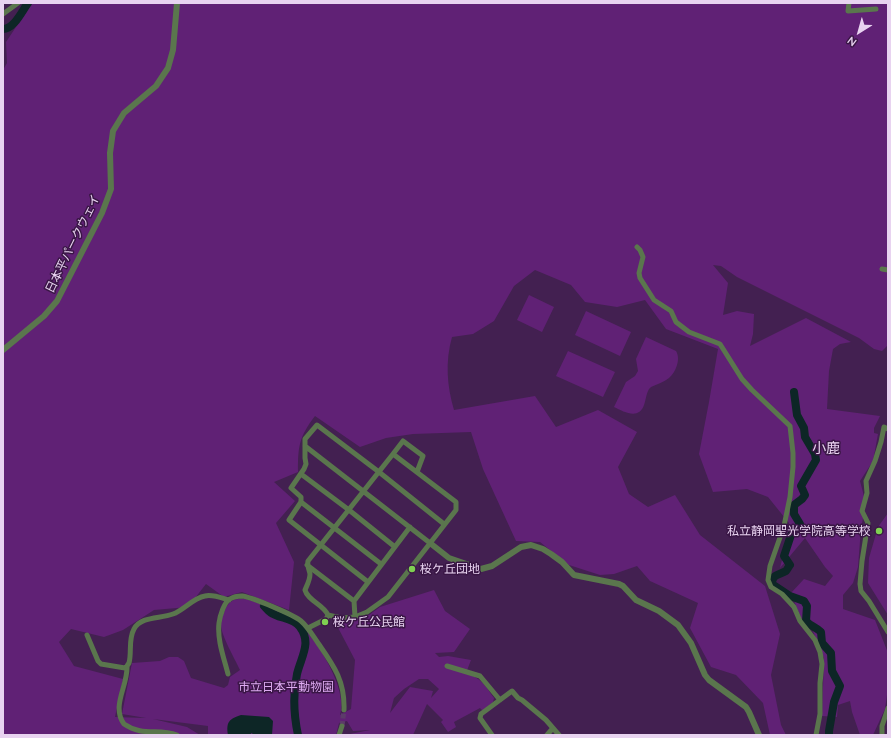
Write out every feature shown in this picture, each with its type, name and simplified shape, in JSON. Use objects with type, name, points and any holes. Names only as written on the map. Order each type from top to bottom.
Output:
[{"type":"street","points":[[3,14],[18,3]]},
{"type":"street","name":"日本平パークウェイ","points":[[3,350],[44,316],[57,301],[102,213],[110,189],[110,143],[113,131],[124,113],[156,86],[168,68],[173,50],[177,3]]},
{"type":"street","points":[[849,3],[848,11],[876,9]]},
{"type":"street","points":[[637,247],[643,257],[639,273],[640,278],[654,300],[671,311],[676,322],[689,332],[720,344],[742,379],[790,426],[794,453],[790,497],[784,526],[770,566],[768,580],[771,587],[782,594],[794,607],[800,621],[815,640],[820,652],[822,664],[820,683],[820,714],[816,735]]},
{"type":"street","points":[[368,582],[289,520],[301,502],[301,496],[291,488],[306,464],[305,439],[316,425],[379,472],[444,524]]},
{"type":"street","points":[[888,429],[884,427],[882,442],[866,481],[866,493],[862,511],[868,523],[868,529],[865,540],[860,584],[861,591],[888,632]]},
{"type":"street","points":[[328,615],[326,610],[306,595],[305,590],[310,575],[307,565],[308,561],[403,441],[423,456],[417,472]]},
{"type":"street","points":[[305,446],[449,558],[481,568],[492,566],[521,547],[531,546],[543,549],[551,554],[562,562],[574,575],[623,586],[636,600],[659,611],[678,625],[691,643],[698,656],[705,675],[709,680],[746,707],[759,735]]},
{"type":"street","points":[[328,615],[341,618],[355,617],[367,612],[388,597],[456,510],[456,502],[393,454]]},
{"type":"street","points":[[301,474],[395,547]]},
{"type":"street","points":[[301,502],[382,564]]},
{"type":"street","points":[[355,617],[353,605],[354,601],[410,527]]},
{"type":"street","points":[[307,565],[354,601]]},
{"type":"street","points":[[177,735],[138,732],[124,724],[121,720],[119,706],[130,657],[129,651],[133,630],[144,620],[180,611],[200,597],[207,595],[229,600]]},
{"type":"street","points":[[228,674],[219,637],[220,618],[229,600],[235,597],[243,596],[288,613],[308,628],[331,660],[336,671],[344,694],[344,710]]},
{"type":"street","points":[[308,628],[326,619],[328,615]]},
{"type":"street","points":[[87,635],[98,661],[101,664],[125,668],[127,666]]},
{"type":"street","points":[[447,666],[480,676],[500,700]]},
{"type":"street","points":[[492,735],[480,718],[481,714],[512,691],[518,698],[546,720],[559,735]]},
{"type":"street","points":[[882,735],[882,726],[888,708]]},
{"type":"street","points":[[339,735],[342,726]]},
{"type":"street","points":[[547,735],[553,728]]},
{"type":"green space","name":"市立日本平動物園","points":[[32,3],[888,3],[888,345],[882,351],[874,349],[859,338],[737,277],[721,266],[713,265],[728,283],[723,315],[737,311],[754,314],[753,334],[750,346],[806,318],[851,342],[840,344],[833,349],[829,371],[827,409],[880,416],[874,428],[874,433],[878,434],[873,461],[860,481],[866,504],[861,528],[858,567],[853,583],[843,595],[843,609],[875,620],[888,653],[888,688],[885,709],[873,735],[860,735],[850,701],[838,705],[837,717],[822,716],[824,658],[812,629],[801,618],[791,593],[804,579],[825,586],[833,576],[805,538],[780,568],[789,523],[768,497],[747,489],[713,492],[699,454],[718,349],[666,329],[645,300],[617,307],[585,302],[571,285],[535,270],[514,286],[494,321],[473,334],[452,337],[448,356],[448,383],[454,410],[535,396],[556,427],[598,410],[637,432],[618,467],[629,494],[648,507],[675,495],[700,535],[765,586],[780,634],[771,675],[781,725],[786,735],[770,735],[763,703],[736,675],[711,667],[690,628],[698,603],[650,581],[637,566],[614,574],[600,575],[569,565],[540,542],[516,541],[483,469],[471,432],[413,434],[386,438],[360,447],[315,416],[300,442],[298,472],[274,482],[295,501],[276,523],[294,562],[289,610],[242,592],[224,597],[206,584],[188,607],[154,610],[123,630],[104,637],[71,629],[59,642],[74,666],[123,679],[115,717],[146,718],[122,714],[132,663],[160,661],[169,657],[178,657],[184,661],[191,678],[224,688],[228,685],[230,677],[240,670],[223,635],[221,619],[229,604],[234,600],[246,599],[290,617],[306,630],[326,659],[336,681],[341,702],[340,715],[351,709],[355,660],[334,620],[357,619],[369,615],[380,607],[434,590],[445,611],[470,629],[454,652],[435,653],[439,657],[448,656],[471,660],[466,673],[476,677],[482,682],[494,698],[493,702],[483,711],[480,708],[454,722],[456,727],[448,732],[441,722],[443,720],[427,704],[413,735],[345,735],[370,730],[353,731],[347,721],[339,723],[336,735],[208,735],[208,726],[153,719],[187,727],[200,735],[3,735],[3,70],[7,63],[6,42]],"holes":[[[419,679],[428,679],[439,689],[431,698],[433,691],[410,687],[390,713],[394,698],[404,689]]]},
{"type":"green space","points":[[529,295],[554,307],[542,332],[517,320]]},
{"type":"green space","points":[[586,311],[631,332],[620,356],[575,335]]},
{"type":"green space","points":[[646,337],[676,351],[678,361],[676,369],[669,378],[649,389],[642,410],[635,414],[631,414],[614,407],[626,382],[635,376],[638,371],[636,359]]},
{"type":"green space","points":[[568,351],[615,372],[603,397],[556,376]]},
{"type":"green space","points":[[888,513],[888,615],[868,583],[869,558],[878,527]]},
{"type":"shaded area","points":[[241,715],[269,717],[273,721],[272,735],[253,735],[252,733],[249,735],[228,735],[229,722]]},
{"type":"waterway","points":[[3,29],[14,23],[28,3]]},
{"type":"waterway","points":[[794,392],[797,415],[804,428],[805,437],[815,454],[816,460],[801,486],[805,495],[794,505],[794,514],[800,524],[791,535],[784,556],[790,565],[786,571],[776,575],[773,578],[772,584],[790,596],[804,601],[807,606],[806,621],[821,632],[822,643],[831,653],[832,671],[840,686],[834,702],[829,735]]},
{"type":"waterway","points":[[264,606],[268,611],[294,621],[300,627],[305,639],[295,689],[295,712],[298,735]]},
{"type":"tunnel","points":[[342,726],[344,710]]},
{"type":"place","name":"私立静岡聖光学院高等学校","points":[[879,531]]},
{"type":"place","name":"桜ケ丘団地","points":[[412,569]]},
{"type":"place","name":"桜ケ丘公民館","points":[[325,622]]},
{"type":"district","name":"小鹿","points":[[826,449]]}]
